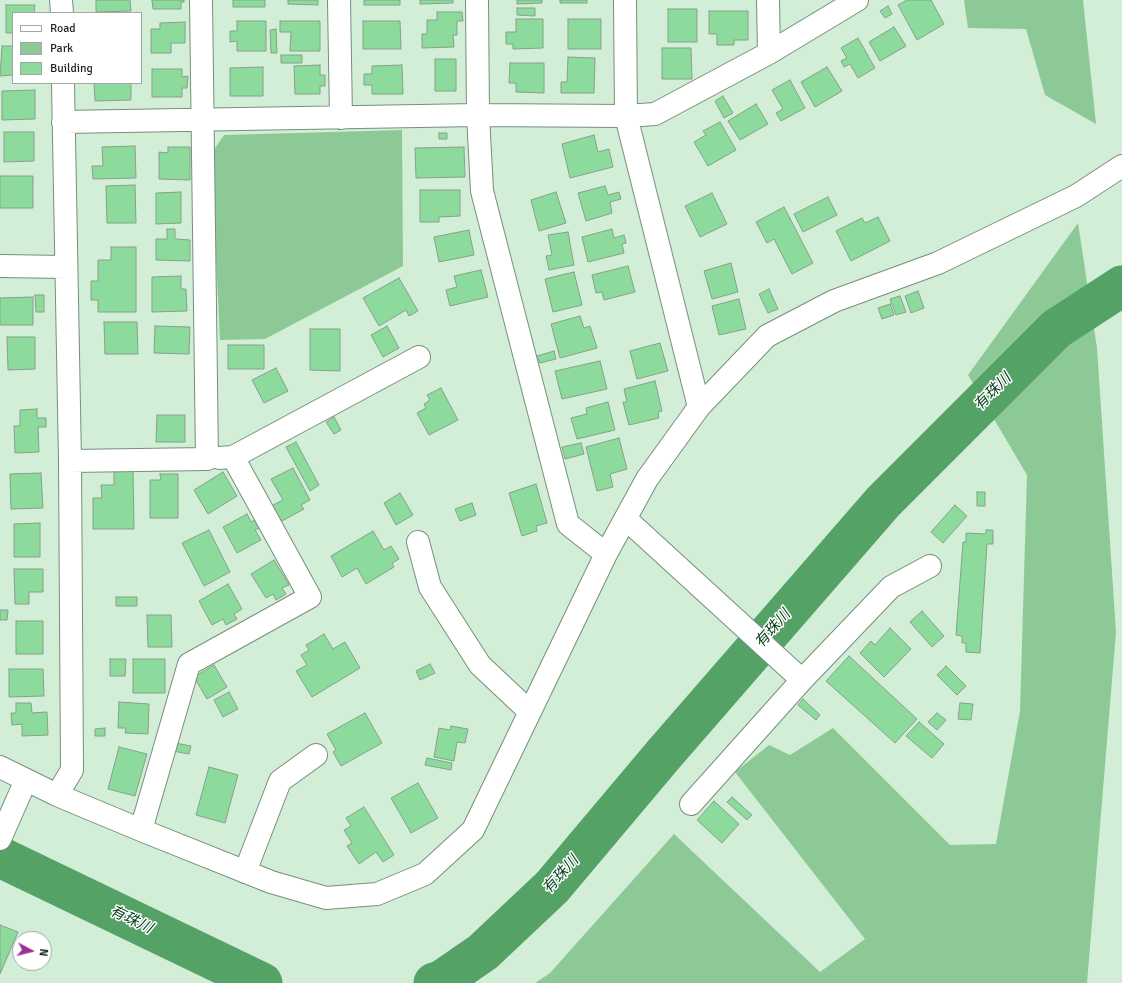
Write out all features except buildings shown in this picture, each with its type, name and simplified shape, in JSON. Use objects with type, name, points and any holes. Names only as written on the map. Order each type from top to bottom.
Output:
[{"type":"street","points":[[62,0],[62,12]]},
{"type":"street","points":[[201,0],[207,458]]},
{"type":"street","points":[[339,0],[340,118]]},
{"type":"street","points":[[478,0],[478,115],[482,191],[568,524],[606,554]]},
{"type":"street","points":[[625,0],[626,116],[700,407]]},
{"type":"street","points":[[768,0],[769,53]]},
{"type":"street","points":[[63,122],[478,115],[626,116],[655,114],[769,53],[857,0]]},
{"type":"street","points":[[57,795],[72,770],[70,461],[63,84]]},
{"type":"street","points":[[0,767],[57,795],[245,872],[271,882],[326,898],[377,894],[426,874],[474,830],[606,554],[647,479],[700,407],[767,336],[834,301],[938,263],[1076,196],[1122,166]]},
{"type":"street","points":[[0,266],[66,267]]},
{"type":"street","points":[[70,461],[233,457],[419,357]]},
{"type":"street","points":[[141,830],[189,664],[310,597],[233,457]]},
{"type":"street","points":[[626,519],[794,673]]},
{"type":"street","points":[[418,542],[430,587],[480,665],[530,712]]},
{"type":"street","points":[[691,804],[794,673],[891,587],[930,566]]},
{"type":"street","points":[[245,872],[280,781],[316,755]]},
{"type":"street","points":[[0,839],[26,780]]},
{"type":"green space","points":[[964,0],[1083,0],[1096,124],[1045,95],[1026,29],[968,28]]},
{"type":"green space","points":[[402,130],[403,266],[265,339],[220,340],[211,154],[224,135]]},
{"type":"green space","points":[[1078,223],[1097,348],[1116,632],[1087,983],[535,983],[550,973],[674,834],[820,972],[865,939],[735,772],[769,745],[790,755],[833,728],[950,845],[996,844],[1020,711],[1027,475],[968,375]]},
{"type":"waterway","name":"有珠川","points":[[434,983],[441,981],[483,952],[552,887],[664,754],[883,502],[1056,329],[1122,286]]},
{"type":"waterway","name":"有珠川","points":[[0,857],[262,983]]}]
